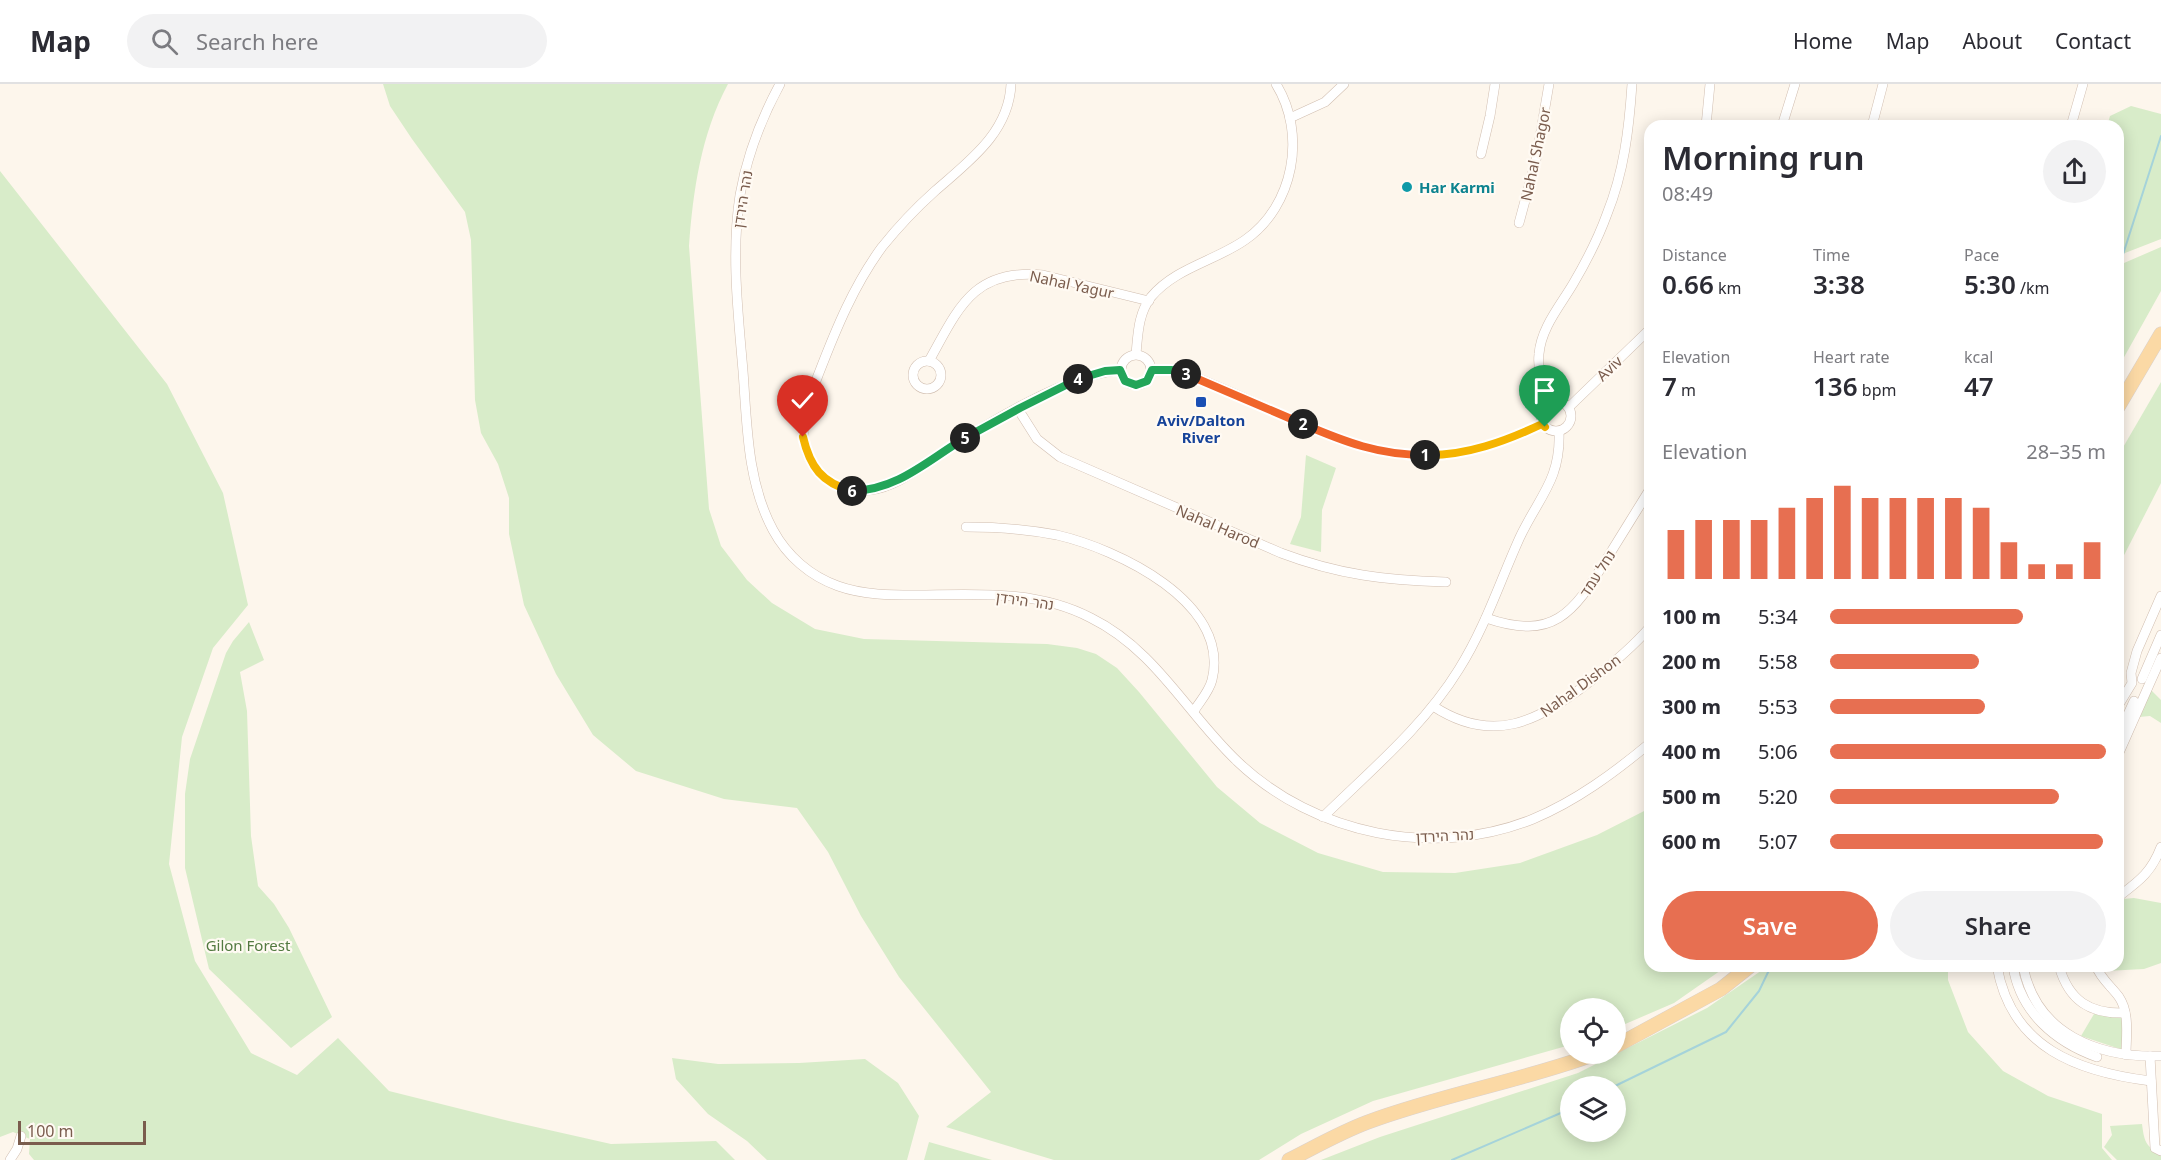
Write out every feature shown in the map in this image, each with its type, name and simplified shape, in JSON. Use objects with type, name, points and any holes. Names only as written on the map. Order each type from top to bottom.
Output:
[{"type":"main road","points":[[2124,397],[2161,334]]},
{"type":"main road","points":[[1626,1041],[1721,989],[1742,972]]},
{"type":"main road","points":[[1289,1160],[1366,1123],[1564,1064]]},
{"type":"street","name":"נהר הירדן","points":[[780,84],[763,117],[741,191],[735,248],[736,280],[749,448],[755,479],[773,530],[785,549],[800,565],[836,586],[857,591],[888,595],[1016,596],[1045,600],[1071,608],[1095,620],[1137,650],[1157,668],[1210,733],[1246,769],[1270,788],[1307,810],[1347,826],[1390,836],[1436,839],[1483,834],[1532,820],[1580,796],[1644,748]]},
{"type":"street","points":[[1011,84],[1007,107],[993,134],[973,158],[906,220],[881,248],[860,281],[840,320],[807,404],[803,420],[806,452],[813,466],[823,478],[837,486],[852,491],[891,485],[959,442],[1018,409],[1078,379],[1105,371],[1120,370]]},
{"type":"street","points":[[1136,354],[1139,326],[1149,301],[1161,288],[1172,279],[1246,239],[1267,219],[1282,196],[1290,171],[1293,145],[1290,118],[1276,84]]},
{"type":"street","points":[[1290,118],[1325,102],[1344,84]]},
{"type":"street","points":[[1481,154],[1495,84]]},
{"type":"street","name":"Nahal Shagor","points":[[1519,223],[1536,160],[1549,84]]},
{"type":"street","points":[[1549,403],[1538,362],[1540,343],[1548,324],[1587,259],[1609,211],[1626,150],[1632,84]]},
{"type":"street","points":[[1707,120],[1710,84]]},
{"type":"street","points":[[1784,120],[1795,84]]},
{"type":"street","points":[[1874,120],[1883,84]]},
{"type":"street","points":[[2073,120],[2083,84]]},
{"type":"street","name":"Nahal Yagur","points":[[929,362],[964,303],[981,287],[1002,276],[1028,273],[1043,275],[1149,301]]},
{"type":"street","name":"Aviv","points":[[1569,407],[1644,335]]},
{"type":"street","points":[[1136,354],[1147,359],[1152,370],[1147,381],[1136,385],[1125,381],[1120,370],[1124,360],[1136,354]]},
{"type":"street","points":[[1152,370],[1172,370],[1185,373],[1344,441],[1374,450],[1404,455],[1461,452],[1488,446],[1542,424]]},
{"type":"street","points":[[1559,401],[1569,407],[1572,417],[1565,429],[1559,432],[1551,431],[1542,424],[1541,412],[1549,403],[1559,401]]},
{"type":"street","name":"Nahal Harod","points":[[1018,409],[1037,439],[1060,458],[1281,553],[1353,575],[1393,580],[1446,582]]},
{"type":"street","points":[[1323,816],[1406,736],[1433,706],[1460,669],[1486,618],[1521,535],[1554,474],[1560,450],[1559,432]]},
{"type":"street","name":"נחל עמד","points":[[1486,618],[1510,626],[1530,627],[1549,622],[1568,611],[1586,592],[1644,499]]},
{"type":"street","points":[[966,527],[1025,530],[1081,542],[1145,572],[1187,602],[1206,627],[1214,654],[1211,683],[1194,711]]},
{"type":"street","points":[[2124,726],[2136,705],[2130,688],[2131,673],[2137,651],[2161,596]]},
{"type":"street","name":"Nahal Dishon","points":[[1433,706],[1450,718],[1475,725],[1511,725],[1533,719],[1553,708],[1605,670],[1644,633]]},
{"type":"street","points":[[2124,738],[2161,635]]},
{"type":"street","points":[[2124,697],[2130,688],[2146,679],[2161,658]]},
{"type":"street","points":[[2124,893],[2150,871],[2161,847]]},
{"type":"street","points":[[1998,972],[2003,991],[2019,1019],[2050,1050],[2070,1062],[2093,1071],[2121,1078],[2151,1081]]},
{"type":"street","points":[[2014,972],[2022,996],[2032,1014],[2050,1032],[2067,1043],[2099,1054],[2161,1056]]},
{"type":"street","points":[[2025,972],[2030,992],[2039,1009],[2055,1024],[2099,1054]]},
{"type":"street","points":[[2062,972],[2067,984],[2084,1004],[2093,1010],[2125,1013]]},
{"type":"street","points":[[2098,972],[2121,1000],[2127,1029],[2126,1055]]},
{"type":"street","points":[[2093,1071],[2099,1054]]},
{"type":"street","points":[[2150,1056],[2155,1148],[2161,1151]]},
{"type":"street","points":[[10,1160],[21,1136]]},
{"type":"green space","points":[[383,84],[728,84],[711,123],[700,163],[689,246],[709,509],[721,546],[747,580],[772,603],[815,629],[864,639],[1047,644],[1077,648],[1096,654],[1117,668],[1139,692],[1217,787],[1260,823],[1318,853],[1383,872],[1455,873],[1520,863],[1597,835],[1644,811],[1644,972],[1718,972],[1674,1003],[1626,1024],[1626,998],[1560,998],[1560,1048],[1373,1101],[1301,1134],[1259,1160],[1054,1160],[946,1127],[991,1092],[899,977],[861,916],[828,852],[797,808],[724,799],[636,771],[593,735],[556,674],[524,605],[509,534],[509,498],[498,464],[481,433],[475,400],[471,240],[465,212],[390,106]]},
{"type":"green space","points":[[2131,106],[2161,114],[2161,239],[2125,253],[2124,120],[2109,120],[2110,116]]},
{"type":"green space","points":[[0,171],[167,384],[223,493],[248,605],[213,648],[182,737],[169,864],[195,961],[251,1053],[297,1075],[338,1038],[389,1091],[611,1144],[716,1141],[735,1160],[34,1160],[29,1154],[30,1139],[13,1132],[0,1137]]},
{"type":"green space","points":[[2161,247],[2161,291],[2124,357],[2124,263]]},
{"type":"green space","points":[[2161,382],[2161,483],[2124,555],[2124,446]]},
{"type":"green space","points":[[1306,455],[1336,468],[1322,510],[1321,552],[1290,544],[1301,517]]},
{"type":"green space","name":"Gilon Forest","points":[[249,622],[264,660],[240,672],[247,711],[251,836],[258,886],[274,904],[289,928],[332,1017],[291,1048],[209,969],[185,868],[185,794],[190,759],[226,653]]},
{"type":"green space","points":[[2150,689],[2161,700],[2161,723],[2150,716],[2139,717]]},
{"type":"green space","points":[[2134,898],[2161,903],[2161,963],[2144,969],[2124,970],[2124,899]]},
{"type":"green space","points":[[1759,972],[1948,972],[1948,980],[1968,1032],[2003,1071],[2048,1096],[2102,1114],[2102,1148],[2112,1160],[1321,1160],[1380,1137],[1560,1079],[1560,1142],[1626,1142],[1626,1076],[1569,1076],[1596,1064],[1626,1064],[1626,1049],[1707,1008]]},
{"type":"green space","points":[[2094,1014],[2122,1016],[2123,1050],[2081,1036]]},
{"type":"green space","points":[[672,1058],[718,1064],[865,1059],[898,1083],[919,1116],[907,1160],[767,1160],[747,1141],[708,1114],[676,1079]]},
{"type":"green space","points":[[2142,1124],[2148,1146],[2161,1153],[2161,1160],[2117,1160],[2104,1147],[2112,1135],[2110,1126]]},
{"type":"green space","points":[[929,1142],[992,1160],[924,1160]]},
{"type":"waterway","points":[[2124,251],[2161,136]]},
{"type":"waterway","points":[[1626,1081],[1726,1032],[1759,991],[1768,972]]},
{"type":"waterway","points":[[1452,1160],[1560,1113]]},
{"type":"place","name":"Har Karmi","points":[[1407,187]]},
{"type":"place","name":"Aviv/Dalton River","points":[[1201,402]]},
{"type":"route","points":[[803,437],[806,452],[813,466],[823,478],[852,491],[870,490],[891,485],[989,424],[1078,379],[1105,371],[1120,370],[1125,381],[1136,385],[1147,381],[1152,370],[1172,370],[1185,373],[1344,441],[1374,450],[1404,455],[1461,452],[1488,446],[1542,424],[1545,427]]}]
